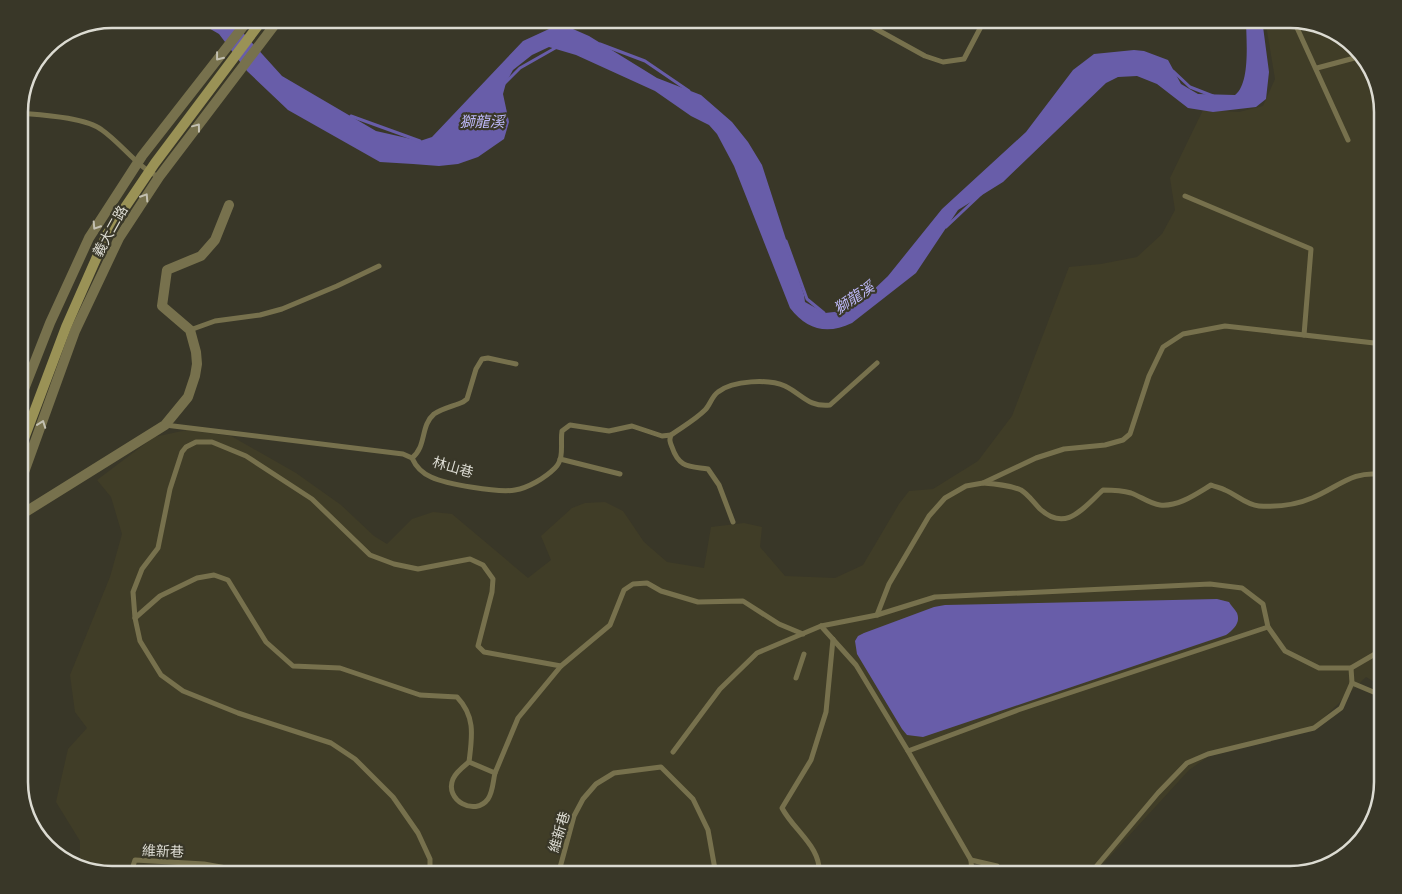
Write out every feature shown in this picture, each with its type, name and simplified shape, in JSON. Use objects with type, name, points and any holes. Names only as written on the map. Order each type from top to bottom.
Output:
[{"type":"street","name":"義大二路","points":[[28,379],[50,323],[89,238],[140,159],[242,28]]},
{"type":"street","name":"義大二路","points":[[28,428],[66,327],[107,234],[155,163],[256,28]]},
{"type":"street","name":"義大二路","points":[[28,461],[76,330],[119,238],[167,166],[272,28]]},
{"type":"street","points":[[28,510],[165,425],[188,397],[196,376],[196,352],[190,330],[162,306],[167,270],[201,256],[215,240],[229,205]]},
{"type":"lane","points":[[874,28],[925,56],[943,62],[964,59],[980,28]]},
{"type":"lane","points":[[1297,28],[1348,140]]},
{"type":"lane","points":[[1316,68],[1355,58]]},
{"type":"lane","points":[[28,114],[62,117],[100,128],[140,159],[149,172],[159,177]]},
{"type":"lane","points":[[1185,196],[1311,249],[1304,335]]},
{"type":"lane","points":[[190,330],[215,320],[260,315],[282,309],[379,266]]},
{"type":"lane","points":[[983,483],[1036,458],[1064,449],[1105,445],[1123,440],[1130,434],[1148,376],[1163,348],[1183,334],[1225,326],[1374,343]]},
{"type":"lane","points":[[165,425],[403,454],[412,458],[420,452],[426,427],[433,415],[467,399],[476,369],[482,359],[488,358],[516,364]]},
{"type":"lane","points":[[620,474],[560,459],[562,431],[570,425],[609,431],[632,426],[662,436],[671,435],[706,409],[717,392],[725,387],[757,382],[783,385],[815,405],[830,405],[877,363]]},
{"type":"lane","points":[[671,435],[669,440],[675,458],[680,463],[708,469],[719,485],[733,522]]},
{"type":"lane","points":[[430,866],[430,859],[418,833],[393,797],[355,759],[331,743],[238,713],[183,691],[161,675],[140,641],[135,618],[133,592],[142,569],[158,548],[170,489],[182,452],[186,447],[196,442],[212,442],[246,456],[312,499],[370,556],[418,569],[470,559],[483,565],[492,579],[492,592],[478,646],[484,652],[561,666]]},
{"type":"lane","name":"林山巷","points":[[412,458],[421,472],[431,477],[482,488],[514,491],[532,484],[556,467],[560,459]]},
{"type":"lane","points":[[877,615],[889,584],[929,516],[945,498],[966,486],[983,483],[1006,485],[1022,491],[1050,516],[1061,520],[1074,516],[1103,490],[1119,490],[1131,493],[1159,505],[1174,504],[1194,496],[1211,485],[1227,490],[1243,501],[1257,506],[1284,506],[1312,498],[1354,477],[1374,473]]},
{"type":"lane","points":[[135,618],[160,596],[197,578],[214,575],[228,580],[266,642],[293,666],[340,668],[420,695],[457,697],[464,705],[472,727],[469,762],[458,772],[452,782],[452,793],[464,806],[475,807],[485,803],[488,799],[495,772],[518,718],[561,666],[610,626],[624,590],[633,584],[647,583],[661,591],[698,602],[743,601],[779,624],[803,634]]},
{"type":"lane","points":[[674,752],[720,690],[757,653],[821,626],[877,615],[935,597],[1210,584],[1242,588],[1263,604],[1268,627],[1286,651],[1319,668],[1351,668],[1374,655]]},
{"type":"lane","points":[[821,626],[856,665],[971,860],[971,866]]},
{"type":"lane","points":[[908,751],[1018,710],[1268,627]]},
{"type":"lane","points":[[820,866],[814,851],[786,816],[782,808],[812,760],[826,712],[833,639]]},
{"type":"lane","points":[[796,678],[804,654]]},
{"type":"lane","points":[[1097,866],[1158,793],[1187,763],[1208,754],[1314,728],[1341,708],[1352,683],[1351,668]]},
{"type":"lane","points":[[1352,683],[1374,692]]},
{"type":"lane","points":[[469,762],[495,772]]},
{"type":"lane","name":"維新巷","points":[[560,866],[574,816],[583,799],[596,784],[614,773],[661,767],[693,799],[708,830],[714,866]]},
{"type":"lane","name":"維新巷","points":[[133,866],[135,860],[215,866]]},
{"type":"lane","points":[[971,860],[997,866]]},
{"type":"shaded area","points":[[1266,28],[1302,28],[1312,30],[1328,36],[1350,52],[1368,79],[1374,100],[1374,682],[1366,677],[1310,731],[1209,756],[1189,770],[1101,866],[100,866],[80,860],[80,841],[56,802],[68,749],[87,728],[75,712],[70,675],[110,577],[122,534],[111,497],[97,480],[154,437],[187,430],[231,436],[296,473],[341,505],[374,536],[387,544],[412,519],[433,512],[452,514],[528,578],[551,560],[541,536],[572,508],[585,503],[605,502],[623,511],[644,542],[667,562],[704,568],[711,527],[744,523],[762,527],[760,547],[785,576],[835,578],[863,565],[899,504],[909,491],[933,489],[978,461],[1012,416],[1069,267],[1101,264],[1137,257],[1162,234],[1175,210],[1170,178],[1203,110],[1239,112],[1263,106],[1275,79]]},
{"type":"water","name":"獅龍溪","points":[[209,28],[239,28],[282,76],[376,131],[420,141],[432,137],[523,41],[549,29],[562,28],[573,29],[589,36],[657,78],[701,95],[732,122],[748,142],[762,165],[805,302],[825,313],[843,311],[867,296],[888,276],[942,209],[1026,132],[1073,70],[1094,54],[1134,50],[1144,51],[1168,60],[1181,84],[1198,94],[1235,95],[1240,89],[1246,70],[1246,28],[1263,28],[1269,72],[1266,99],[1256,107],[1213,112],[1188,108],[1157,84],[1137,76],[1118,77],[1106,83],[1003,182],[958,210],[916,273],[852,323],[843,327],[826,329],[810,326],[790,308],[734,166],[717,134],[709,125],[691,116],[655,91],[576,55],[549,47],[532,55],[513,70],[503,94],[509,122],[504,139],[478,157],[458,164],[439,166],[380,162],[288,110],[247,71],[219,34]]},
{"type":"water","points":[[1217,599],[1229,602],[1238,617],[1236,626],[1226,635],[923,737],[907,735],[902,729],[857,654],[855,641],[858,636],[864,633],[934,607],[945,605]]},
{"type":"waterway","name":"獅龍溪","points":[[600,44],[645,61],[689,91]]},
{"type":"waterway","name":"獅龍溪","points":[[505,83],[520,68],[557,47]]},
{"type":"waterway","name":"獅龍溪","points":[[1173,71],[1190,87],[1213,96]]},
{"type":"waterway","name":"獅龍溪","points":[[351,116],[420,141]]},
{"type":"waterway","name":"獅龍溪","points":[[946,227],[981,194]]},
{"type":"waterway","name":"獅龍溪","points":[[786,241],[807,299],[824,313]]}]
